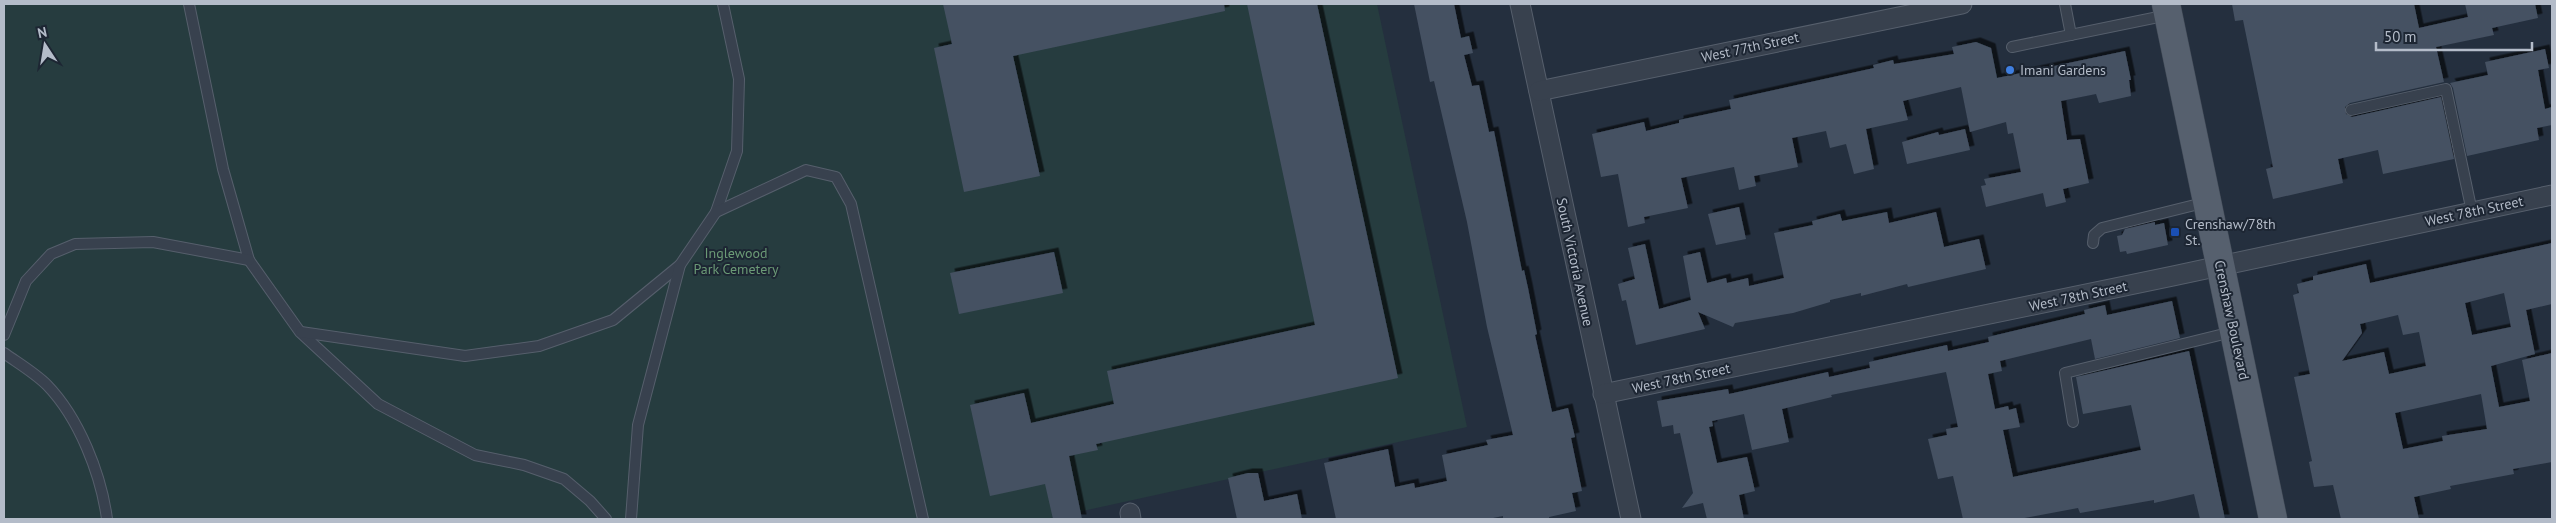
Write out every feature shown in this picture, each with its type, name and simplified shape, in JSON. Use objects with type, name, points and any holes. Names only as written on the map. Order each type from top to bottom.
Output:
[{"type":"main road","name":"Crenshaw Boulevard","points":[[2167,9],[2273,519]]},
{"type":"street","name":"South Victoria Avenue","points":[[1520,4],[1631,519]]},
{"type":"street","name":"West 77th Street","points":[[1539,91],[1962,4]]},
{"type":"street","name":"West 78th Street","points":[[1603,394],[2552,195]]},
{"type":"lane","points":[[189,4],[223,169],[249,260],[300,332],[378,404],[475,455],[524,465],[564,480],[590,501],[606,519]]},
{"type":"lane","points":[[300,332],[465,356],[539,346],[613,320],[680,265],[716,212],[737,151],[739,79],[722,4]]},
{"type":"lane","points":[[2065,4],[2071,35]]},
{"type":"lane","points":[[2012,47],[2071,35],[2167,9]]},
{"type":"lane","points":[[2351,110],[2446,89],[2472,212]]},
{"type":"lane","points":[[716,212],[806,170],[836,177],[851,204],[923,519]]},
{"type":"lane","points":[[2092,243],[2094,235],[2102,228],[2207,202]]},
{"type":"lane","points":[[4,335],[26,280],[51,254],[75,244],[153,242],[249,260]]},
{"type":"lane","points":[[631,519],[638,425],[680,265]]},
{"type":"lane","points":[[2073,422],[2065,373],[2234,331]]},
{"type":"lane","points":[[4,353],[47,384],[76,423],[104,497],[107,519]]},
{"type":"green space","name":"Inglewood Park Cemetery","points":[[4,4],[1377,4],[1467,427],[1046,519],[4,519]]},
{"type":"building","points":[[943,4],[1224,4],[1225,11],[1013,56],[1040,176],[964,192],[934,48],[952,44]]},
{"type":"building","points":[[1247,4],[1317,4],[1398,378],[1096,444],[1098,450],[1069,456],[1082,519],[1053,519],[1045,484],[990,496],[970,405],[1024,393],[1031,423],[1114,404],[1107,371],[1315,325]]},
{"type":"building","points":[[1414,4],[1454,4],[1461,38],[1469,36],[1473,53],[1464,55],[1472,86],[1479,85],[1489,132],[1494,131],[1522,271],[1524,270],[1528,288],[1537,334],[1535,335],[1552,412],[1568,408],[1575,437],[1571,438],[1582,491],[1572,493],[1576,511],[1549,517],[1549,519],[1503,519],[1503,516],[1488,519],[1336,519],[1324,463],[1388,449],[1395,487],[1414,483],[1415,488],[1447,481],[1442,455],[1488,445],[1486,440],[1513,435],[1487,327],[1467,222],[1434,81],[1430,82]]},
{"type":"building","points":[[2232,4],[2414,4],[2419,28],[2468,17],[2465,4],[2535,4],[2538,18],[2492,28],[2494,35],[2436,47],[2444,82],[2350,103],[2345,107],[2346,114],[2352,117],[2441,97],[2454,159],[2383,174],[2378,150],[2338,159],[2343,183],[2273,199],[2266,169],[2273,167],[2243,20],[2235,21]]},
{"type":"building","points":[[1976,42],[1991,48],[1997,78],[2125,51],[2131,80],[2129,80],[2131,96],[2099,103],[2096,94],[2061,101],[2067,140],[2080,139],[2089,183],[2063,189],[2066,202],[2046,207],[2043,193],[1986,207],[1981,186],[1986,185],[1984,179],[2021,172],[2013,133],[2008,134],[2006,122],[1970,132],[1961,87],[1903,101],[1908,120],[1866,129],[1874,169],[1854,174],[1846,144],[1830,148],[1826,131],[1792,138],[1798,167],[1754,176],[1756,186],[1739,190],[1734,167],[1681,178],[1688,208],[1644,217],[1645,223],[1628,227],[1618,174],[1601,177],[1592,134],[1644,122],[1646,131],[1679,123],[1679,120],[1731,109],[1729,100],[1874,68],[1873,65],[1893,60],[1894,64],[1954,54],[1952,47]]},
{"type":"building","points":[[2545,49],[2549,68],[2538,70],[2545,109],[2552,107],[2552,125],[2537,128],[2539,140],[2467,156],[2453,88],[2450,83],[2488,75],[2485,62]]},
{"type":"building","points":[[1965,129],[1970,150],[1907,164],[1902,142],[1938,132],[1939,135]]},
{"type":"building","points":[[1739,207],[1746,239],[1716,245],[1708,214]]},
{"type":"building","points":[[1887,212],[1889,223],[1936,212],[1944,247],[1979,239],[1986,269],[1908,287],[1907,284],[1861,296],[1861,293],[1830,300],[1830,302],[1793,313],[1735,323],[1733,327],[1698,312],[1705,329],[1636,345],[1626,300],[1622,301],[1618,284],[1635,279],[1628,248],[1645,244],[1659,309],[1691,300],[1683,256],[1700,252],[1707,283],[1726,278],[1727,283],[1748,278],[1749,286],[1784,278],[1774,233],[1813,225],[1812,221],[1840,214],[1842,221]]},
{"type":"building","points":[[2155,222],[2155,225],[2164,223],[2168,245],[2127,254],[2126,251],[2120,252],[2117,236],[2122,235],[2125,229]]},
{"type":"building","points":[[2552,243],[2552,304],[2526,310],[2535,354],[2491,366],[2499,407],[2530,401],[2522,360],[2552,353],[2552,462],[2513,469],[2514,474],[2450,486],[2451,489],[2414,497],[2419,519],[2341,519],[2333,485],[2314,487],[2309,462],[2312,461],[2294,377],[2310,374],[2293,295],[2299,293],[2297,284],[2313,280],[2313,276],[2366,264],[2370,283]],"holes":[[[2504,293],[2511,327],[2472,335],[2465,303]],[[2398,315],[2403,335],[2419,332],[2426,366],[2389,374],[2384,352],[2342,361],[2362,333],[2360,324]],[[2481,394],[2487,429],[2442,436],[2443,441],[2403,449],[2395,413]]]},
{"type":"building","points":[[1054,252],[1063,293],[959,314],[950,273]]},
{"type":"building","points":[[2172,301],[2180,338],[2095,359],[2091,339],[2000,361],[2002,371],[1988,374],[1995,409],[2008,406],[2009,410],[2016,408],[2020,427],[2003,430],[2013,477],[2141,450],[2131,405],[2083,414],[2076,377],[2189,351],[2225,519],[2200,519],[2194,494],[2154,503],[2154,500],[2080,513],[2078,508],[2019,519],[1963,519],[1953,476],[1938,479],[1928,439],[1947,435],[1946,429],[1958,427],[1946,372],[1831,395],[1832,397],[1782,409],[1789,442],[1752,450],[1744,414],[1712,421],[1713,426],[1709,427],[1717,463],[1747,457],[1755,491],[1739,495],[1744,519],[1707,519],[1703,503],[1682,508],[1693,493],[1680,433],[1674,434],[1673,425],[1662,427],[1657,401],[1728,389],[1729,394],[1828,372],[1829,377],[1870,368],[1869,362],[1947,345],[1948,351],[1989,342],[1988,337],[2085,314],[2084,310],[2105,305],[2107,315]]},
{"type":"building","points":[[1248,473],[1258,473],[1264,501],[1297,494],[1302,519],[1237,519],[1228,478]]},
{"type":"place","name":"Imani Gardens","points":[[2010,70]]},
{"type":"place","name":"Crenshaw/78th St.","points":[[2175,232]]}]
